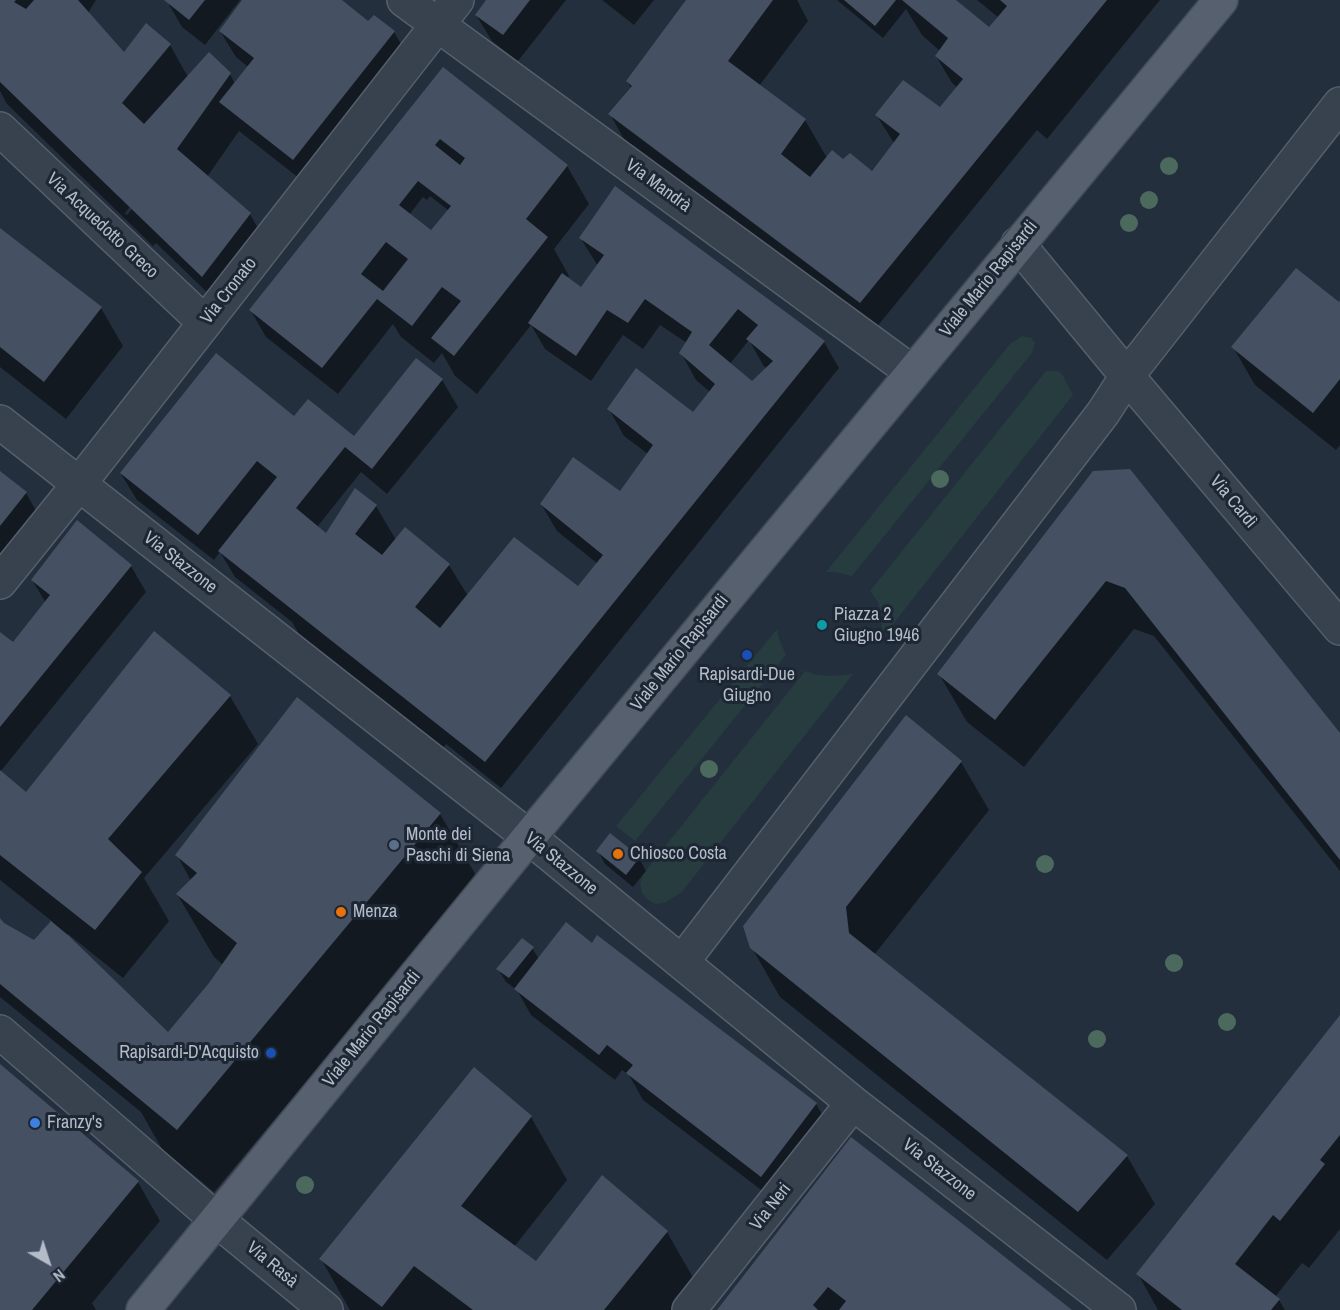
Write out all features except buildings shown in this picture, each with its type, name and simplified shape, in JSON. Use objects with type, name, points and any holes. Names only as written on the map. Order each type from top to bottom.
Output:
[{"type":"main road","name":"Viale Mario Rapisardi","points":[[143,1310],[529,837],[1221,0]]},
{"type":"street","name":"Via Mandrà","points":[[404,0],[447,12],[912,372]]},
{"type":"street","name":"Via Cronato","points":[[0,582],[447,12]]},
{"type":"street","points":[[682,962],[1103,412],[1127,376],[1340,104]]},
{"type":"street","name":"Via Acquedotto Greco","points":[[0,129],[204,322]]},
{"type":"street","name":"Via Cardì","points":[[1018,244],[1340,628]]},
{"type":"street","name":"Via Stazzone","points":[[0,422],[529,837],[853,1103],[1119,1310]]},
{"type":"street","name":"Via Rasà","points":[[0,1032],[217,1220],[326,1310]]},
{"type":"street","name":"Via Neri","points":[[689,1310],[853,1103]]},
{"type":"green space","points":[[1022,336],[1031,338],[1035,343],[1032,353],[852,576],[826,572],[1010,344]]},
{"type":"green space","points":[[1046,371],[1058,371],[1062,374],[1073,395],[886,633],[882,630],[878,602],[870,591]]},
{"type":"green space","points":[[777,629],[786,655],[635,841],[616,826]]},
{"type":"green space","points":[[805,671],[832,676],[853,674],[681,893],[664,903],[655,904],[648,900],[642,893],[640,883],[643,874]]},
{"type":"place","name":"Piazza 2 Giugno 1946","points":[[822,625]]},
{"type":"place","name":"Rapisardi-Due Giugno","points":[[747,655]]},
{"type":"place","name":"Monte dei Paschi di Siena","points":[[394,845]]},
{"type":"place","name":"Chiosco Costa","points":[[618,854]]},
{"type":"place","name":"Menza","points":[[341,912]]},
{"type":"place","name":"Rapisardi-D'Acquisto","points":[[271,1053]]},
{"type":"place","name":"Franzy's","points":[[35,1123]]}]
